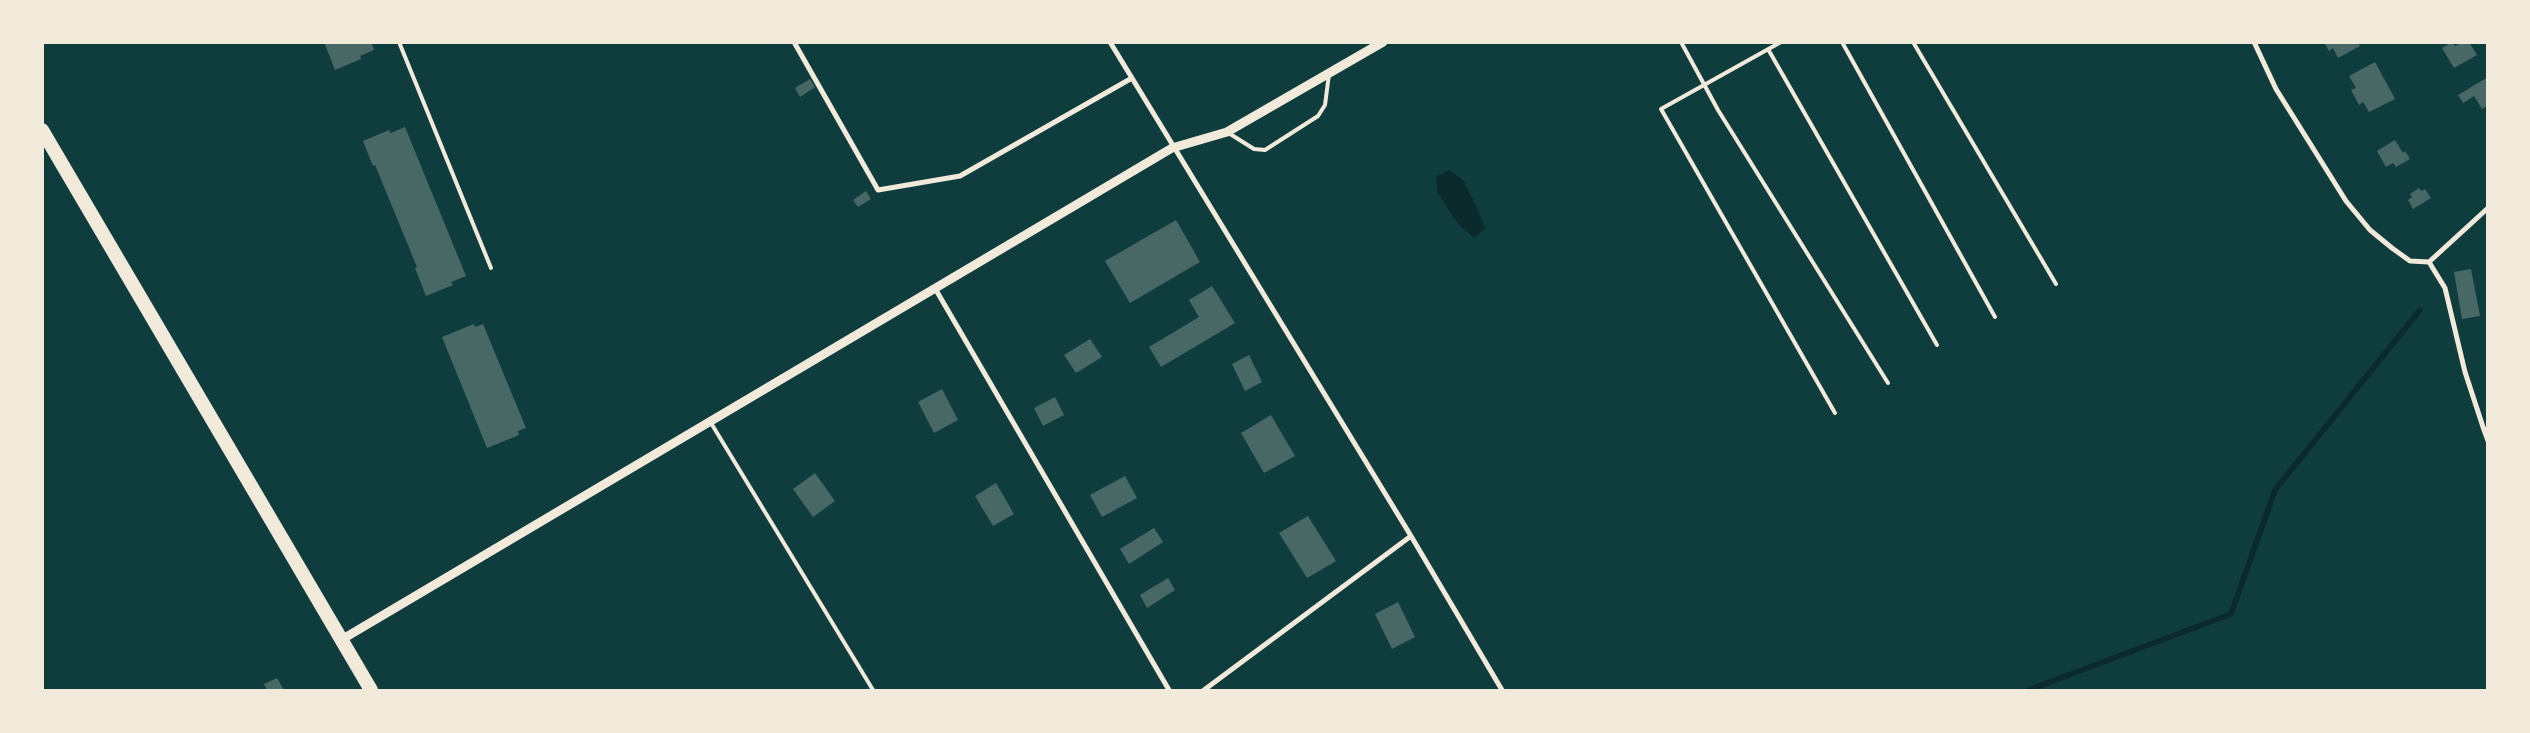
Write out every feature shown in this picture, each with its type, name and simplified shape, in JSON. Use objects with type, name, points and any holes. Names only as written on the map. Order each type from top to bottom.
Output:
[{"type":"highway","points":[[42,130],[371,690]]},
{"type":"street","points":[[794,42],[878,190],[960,176],[1132,78]]},
{"type":"street","points":[[1110,42],[1172,148],[1411,536],[1502,690]]},
{"type":"street","points":[[341,640],[710,421],[936,290],[1172,148],[1227,132],[1383,42]]},
{"type":"street","points":[[2254,42],[2276,89],[2346,201],[2370,230],[2410,261],[2429,262],[2488,208]]},
{"type":"street","points":[[2429,262],[2445,288],[2465,372],[2486,430],[2488,441]]},
{"type":"street","points":[[936,290],[1168,690]]},
{"type":"street","points":[[1204,690],[1411,536]]},
{"type":"lane","points":[[399,42],[491,268]]},
{"type":"lane","points":[[1681,42],[1703,84],[1888,383]]},
{"type":"lane","points":[[1781,42],[1661,108],[1835,413]]},
{"type":"lane","points":[[1842,42],[1995,317]]},
{"type":"lane","points":[[1913,42],[2056,284]]},
{"type":"lane","points":[[1768,49],[1937,345]]},
{"type":"lane","points":[[1227,132],[1254,149],[1265,150],[1318,116],[1325,105],[1329,74]]},
{"type":"lane","points":[[710,421],[872,690]]},
{"type":"water","points":[[1449,170],[1463,180],[1485,229],[1474,238],[1458,224],[1437,192],[1436,177]]},
{"type":"building","points":[[324,42],[371,42],[374,50],[360,56],[361,59],[335,70]]},
{"type":"building","points":[[2324,42],[2358,42],[2360,46],[2338,58],[2333,48],[2329,51]]},
{"type":"building","points":[[2452,42],[2455,46],[2462,42],[2469,42],[2477,55],[2454,68],[2442,48]]},
{"type":"building","points":[[2375,62],[2395,99],[2369,112],[2363,102],[2359,105],[2351,90],[2356,88],[2349,76]]},
{"type":"building","points":[[2488,77],[2488,105],[2482,109],[2474,96],[2463,103],[2458,95]]},
{"type":"building","points":[[810,79],[815,87],[800,97],[795,88]]},
{"type":"building","points":[[405,127],[466,276],[451,282],[453,285],[426,296],[415,268],[417,267],[375,165],[373,166],[363,141],[389,130],[391,133]]},
{"type":"building","points":[[2395,140],[2403,153],[2405,151],[2410,159],[2396,167],[2393,163],[2386,167],[2377,151]]},
{"type":"building","points":[[2419,188],[2421,191],[2425,189],[2431,198],[2413,209],[2408,200],[2412,197],[2410,194]]},
{"type":"building","points":[[866,191],[871,199],[858,207],[853,200]]},
{"type":"building","points":[[1176,220],[1200,262],[1130,303],[1105,261]]},
{"type":"building","points":[[2471,269],[2480,316],[2462,319],[2454,272]]},
{"type":"building","points":[[1212,286],[1235,323],[1161,367],[1149,347],[1199,317],[1189,300]]},
{"type":"building","points":[[474,324],[475,327],[483,324],[526,428],[518,431],[519,435],[487,448],[442,337]]},
{"type":"building","points":[[1090,339],[1102,357],[1076,373],[1064,355]]},
{"type":"building","points":[[1249,355],[1262,382],[1245,391],[1232,364]]},
{"type":"building","points":[[942,389],[958,420],[934,433],[918,402]]},
{"type":"building","points":[[1055,397],[1064,415],[1043,426],[1034,408]]},
{"type":"building","points":[[1271,415],[1295,456],[1264,473],[1241,433]]},
{"type":"building","points":[[815,473],[835,501],[813,517],[793,489]]},
{"type":"building","points":[[1125,476],[1137,498],[1102,517],[1090,495]]},
{"type":"building","points":[[996,483],[1014,514],[993,526],[975,496]]},
{"type":"building","points":[[1308,516],[1336,561],[1307,578],[1279,533]]},
{"type":"building","points":[[1154,528],[1163,542],[1129,564],[1120,549]]},
{"type":"building","points":[[1168,578],[1175,590],[1147,608],[1140,595]]},
{"type":"building","points":[[1398,602],[1415,637],[1392,649],[1375,614]]},
{"type":"building","points":[[277,678],[284,690],[267,690],[264,684]]},
{"type":"waterway","points":[[2029,690],[2231,614],[2275,490],[2420,310]]}]
